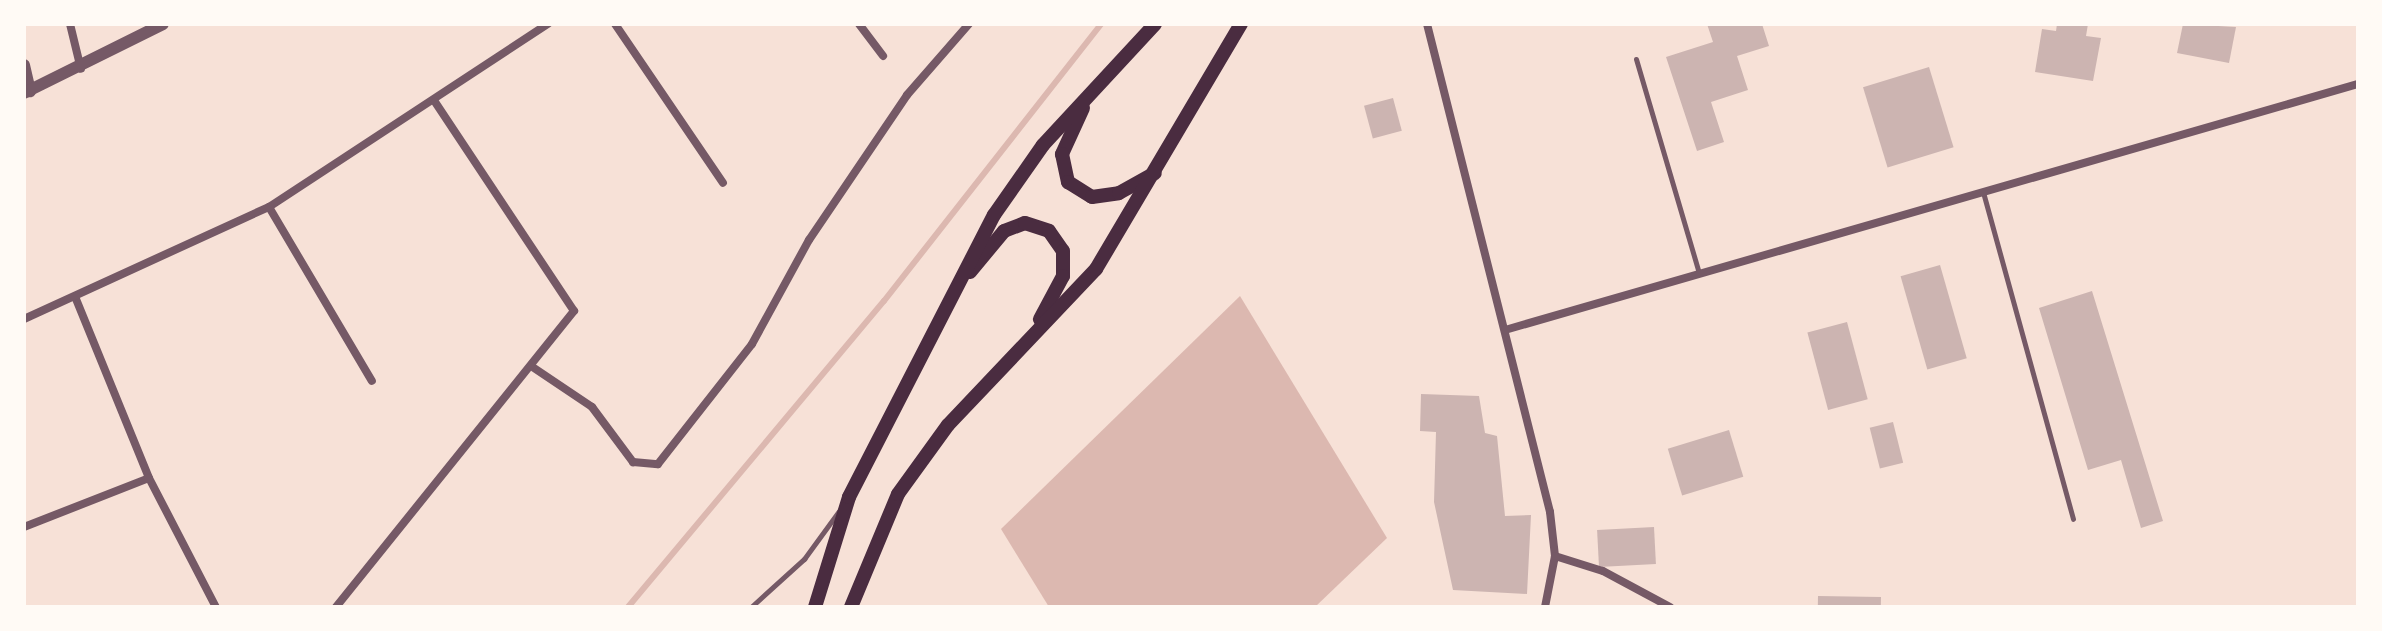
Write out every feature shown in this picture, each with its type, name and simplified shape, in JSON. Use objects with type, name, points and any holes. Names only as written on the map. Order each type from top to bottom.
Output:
[{"type":"main road","points":[[815,607],[849,497],[994,215],[1089,95],[1155,24]]},
{"type":"main road","points":[[851,607],[898,494],[948,425],[1096,269],[1241,24]]},
{"type":"main road","points":[[1089,95],[1062,154],[1068,182],[1092,197],[1119,193],[1155,173]]},
{"type":"main road","points":[[954,291],[1004,231],[1025,223],[1049,231],[1063,251],[1063,276],[1032,334]]},
{"type":"street","points":[[70,24],[81,69]]},
{"type":"street","points":[[24,65],[27,92],[81,69],[163,24]]},
{"type":"street","points":[[24,319],[76,299],[269,207],[435,102],[548,24]]},
{"type":"street","points":[[615,24],[723,183]]},
{"type":"street","points":[[859,24],[883,56]]},
{"type":"street","points":[[534,368],[592,407],[633,462],[658,464],[752,344],[809,240],[907,95],[969,24]]},
{"type":"street","points":[[1427,24],[1505,330],[1555,556],[1545,607]]},
{"type":"street","points":[[1505,330],[2358,84]]},
{"type":"street","points":[[336,607],[534,368],[571,317],[571,303],[435,102]]},
{"type":"street","points":[[269,207],[372,381]]},
{"type":"street","points":[[76,299],[149,478],[216,607]]},
{"type":"street","points":[[24,527],[149,478]]},
{"type":"street","points":[[1555,556],[1603,571],[1670,607]]},
{"type":"lane","points":[[1636,59],[1699,273]]},
{"type":"lane","points":[[1983,191],[2073,519]]},
{"type":"lane","points":[[751,607],[804,559],[849,497]]},
{"type":"shaded area","points":[[1240,296],[1387,538],[1315,607],[1049,607],[1001,529]]},
{"type":"building","points":[[1707,24],[1762,24],[1769,46],[1737,56],[1748,90],[1711,102],[1724,142],[1697,151],[1666,57],[1713,42]]},
{"type":"building","points":[[2057,24],[2088,24],[2086,36],[2101,38],[2093,81],[2035,72],[2042,29],[2056,31]]},
{"type":"building","points":[[2183,24],[2236,27],[2229,63],[2177,53]]},
{"type":"building","points":[[1929,67],[1954,147],[1888,168],[1863,87]]},
{"type":"building","points":[[1393,98],[1402,131],[1373,139],[1364,106]]},
{"type":"building","points":[[1940,265],[1967,358],[1927,370],[1901,276]]},
{"type":"building","points":[[2092,291],[2163,521],[2141,528],[2121,460],[2088,470],[2039,308]]},
{"type":"building","points":[[1847,322],[1868,399],[1828,410],[1807,333]]},
{"type":"building","points":[[1421,394],[1479,396],[1485,433],[1497,436],[1505,516],[1531,515],[1527,594],[1453,590],[1434,502],[1436,432],[1420,431]]},
{"type":"building","points":[[1893,422],[1903,463],[1880,469],[1870,428]]},
{"type":"building","points":[[1729,430],[1743,477],[1682,496],[1668,449]]},
{"type":"building","points":[[1654,527],[1656,564],[1599,567],[1597,530]]},
{"type":"building","points":[[1818,596],[1881,597],[1881,607],[1818,607]]},
{"type":"waterway","points":[[628,607],[884,301],[1101,24]]}]
